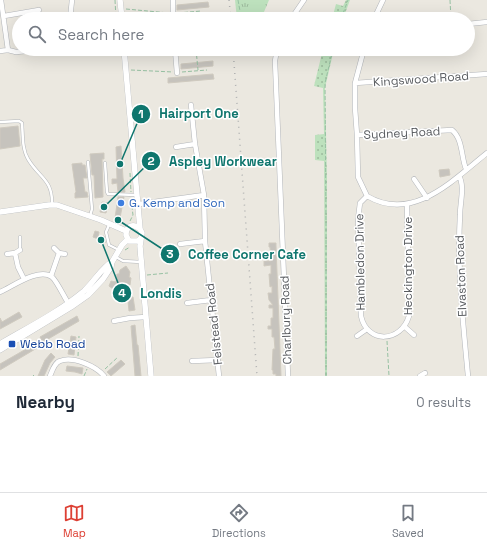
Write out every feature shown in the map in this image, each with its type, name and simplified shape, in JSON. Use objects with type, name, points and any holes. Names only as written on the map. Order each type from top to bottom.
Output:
[{"type":"street","points":[[1,0],[8,50]]},
{"type":"street","points":[[71,12],[72,0]]},
{"type":"street","points":[[120,0],[121,12]]},
{"type":"street","points":[[173,0],[173,12]]},
{"type":"street","points":[[296,12],[304,0]]},
{"type":"street","points":[[377,12],[383,0]]},
{"type":"street","points":[[27,12],[39,10]]},
{"type":"street","points":[[4,16],[12,15]]},
{"type":"street","points":[[475,23],[487,22]]},
{"type":"street","points":[[0,51],[12,51]]},
{"type":"street","points":[[125,56],[136,195],[136,221],[137,227],[142,233],[140,241],[151,376]]},
{"type":"street","points":[[176,56],[177,73]]},
{"type":"street","name":"Charlbury Road","points":[[275,56],[288,376]]},
{"type":"street","points":[[362,56],[355,83],[354,108],[357,135],[358,177],[367,196],[385,204],[407,204],[427,198],[459,176],[487,153]]},
{"type":"street","name":"Kingswood Road","points":[[355,83],[487,74]]},
{"type":"street","name":"Felstead Road","points":[[190,105],[204,195],[205,241],[219,376]]},
{"type":"street","name":"Sydney Road","points":[[357,135],[452,130],[458,138],[463,163],[466,169]]},
{"type":"street","points":[[176,147],[195,144]]},
{"type":"street","name":"Elvaston Road","points":[[459,176],[461,184],[459,230],[460,297],[468,376]]},
{"type":"street","points":[[414,179],[427,198]]},
{"type":"street","points":[[136,195],[139,204],[137,227]]},
{"type":"street","points":[[139,204],[204,195]]},
{"type":"street","name":"Hambledon Drive","points":[[367,196],[360,203],[358,219],[361,316],[367,329]]},
{"type":"street","name":"Heckington Drive","points":[[386,337],[397,334],[405,327],[410,313],[407,204]]},
{"type":"street","points":[[0,212],[57,205],[90,216],[126,231]]},
{"type":"street","points":[[137,227],[130,226],[126,231],[126,235],[128,239],[134,242],[140,241]]},
{"type":"street","points":[[0,344],[88,295],[103,279],[111,267],[114,259],[123,250],[128,239]]},
{"type":"street","points":[[180,244],[205,241]]},
{"type":"street","points":[[54,248],[59,253],[65,254]]},
{"type":"street","points":[[7,254],[15,253],[20,250]]},
{"type":"street","points":[[15,253],[18,267],[24,279]]},
{"type":"street","points":[[51,276],[59,253]]},
{"type":"street","points":[[0,292],[24,279],[38,275],[51,276]]},
{"type":"street","points":[[51,276],[70,305]]},
{"type":"street","points":[[187,303],[211,300]]},
{"type":"street","points":[[0,350],[70,305]]},
{"type":"street","points":[[114,321],[122,322],[146,316]]},
{"type":"street","name":"Heckington Drive","points":[[405,327],[414,335]]},
{"type":"street","points":[[357,336],[367,329],[374,334],[386,337]]},
{"type":"street","points":[[192,361],[218,360]]},
{"type":"street","points":[[50,376],[56,363],[59,361],[77,361],[102,374]]},
{"type":"street","points":[[420,376],[425,373]]},
{"type":"lane","points":[[0,122],[19,121],[22,123],[25,152],[29,160],[49,185],[52,195],[52,205]]},
{"type":"lane","points":[[88,162],[92,209],[90,216]]},
{"type":"lane","points":[[105,163],[108,194],[136,195]]},
{"type":"lane","points":[[109,224],[106,232],[109,245],[123,250]]},
{"type":"lane","points":[[20,237],[20,250]]},
{"type":"lane","points":[[114,259],[142,262]]},
{"type":"path","points":[[115,0],[116,12]]},
{"type":"path","points":[[238,0],[240,11]]},
{"type":"path","points":[[344,12],[348,0]]},
{"type":"path","points":[[450,0],[451,12]]},
{"type":"path","points":[[125,9],[161,12]]},
{"type":"path","points":[[193,12],[201,11]]},
{"type":"path","points":[[197,56],[198,71]]},
{"type":"path","points":[[326,376],[324,83],[331,56]]},
{"type":"path","points":[[131,70],[177,73],[208,70]]},
{"type":"path","points":[[123,250],[133,246]]},
{"type":"path","points":[[147,275],[168,273]]},
{"type":"path","points":[[77,361],[79,336]]},
{"type":"path","points":[[386,337],[389,376]]},
{"type":"path","points":[[102,374],[118,357]]},
{"type":"path","points":[[84,376],[89,366]]},
{"type":"green space","points":[[235,0],[269,0],[264,12],[236,12]]},
{"type":"green space","points":[[346,0],[350,0],[346,12],[334,12],[336,4],[343,6]]},
{"type":"green space","points":[[321,56],[332,56],[325,88],[327,178],[327,376],[325,376],[324,161],[315,160],[315,135],[324,134],[323,88],[314,86]]},
{"type":"building","points":[[208,2],[209,7],[177,10],[177,5]]},
{"type":"building","points":[[213,61],[213,66],[181,69],[181,64]]},
{"type":"building","points":[[213,74],[214,79],[168,83],[168,78]]},
{"type":"building","points":[[18,126],[20,146],[0,149],[0,128]]},
{"type":"building","points":[[121,146],[125,192],[118,192],[117,183],[112,184],[112,179],[117,179],[116,147]]},
{"type":"building","points":[[104,153],[104,159],[102,159],[103,197],[95,198],[94,175],[92,175],[90,154]]},
{"type":"building","points":[[82,163],[82,165],[85,165],[87,178],[83,178],[85,192],[87,192],[88,197],[75,198],[76,192],[72,164]]},
{"type":"building","points":[[449,169],[450,175],[440,177],[439,170]]},
{"type":"building","points":[[118,197],[124,197],[119,223],[116,222],[115,218]]},
{"type":"building","points":[[102,202],[108,203],[106,213],[100,212]]},
{"type":"building","points":[[95,231],[99,232],[98,237],[104,236],[106,242],[99,244],[98,239],[93,237]]},
{"type":"building","points":[[269,243],[276,243],[281,376],[276,376],[276,374],[273,374],[273,349],[275,349],[274,337],[272,337],[272,329],[268,329],[268,326],[271,326],[271,318],[273,318],[273,308],[269,308],[269,305],[273,305],[269,300],[268,293],[272,293],[269,274],[271,274],[271,265],[264,266],[264,261],[271,261]]},
{"type":"building","points":[[126,266],[130,272],[130,285],[126,285],[122,288],[118,283],[113,289],[109,286],[111,281],[116,282],[117,274],[119,274],[120,270]]},
{"type":"building","points":[[133,297],[135,310],[129,311],[128,301],[126,301],[126,298]]},
{"type":"building","points":[[19,312],[22,317],[0,329],[0,318],[2,322]]},
{"type":"building","points":[[77,316],[79,321],[43,342],[40,337]]},
{"type":"building","points":[[135,325],[141,376],[135,376],[131,326]]},
{"type":"building","points":[[71,336],[76,337],[74,355],[68,354]]},
{"type":"building","points":[[40,341],[42,345],[0,370],[0,364]]},
{"type":"building","points":[[51,353],[55,357],[50,363],[44,376],[38,376],[45,360]]},
{"type":"building","points":[[121,360],[125,364],[111,376],[107,372]]},
{"type":"building","points":[[67,366],[83,368],[82,374],[66,371]]},
{"type":"railway","points":[[229,0],[230,12]]},
{"type":"railway","points":[[234,56],[257,376]]},
{"type":"place","name":"Hairport One","points":[[120,164]]},
{"type":"place","name":"G. Kemp and Son","points":[[121,203]]},
{"type":"place","name":"Aspley Workwear","points":[[104,207]]},
{"type":"place","name":"Coffee Corner Cafe","points":[[118,220]]},
{"type":"place","name":"Londis","points":[[101,240]]},
{"type":"place","name":"Webb Road","points":[[12,344]]}]
